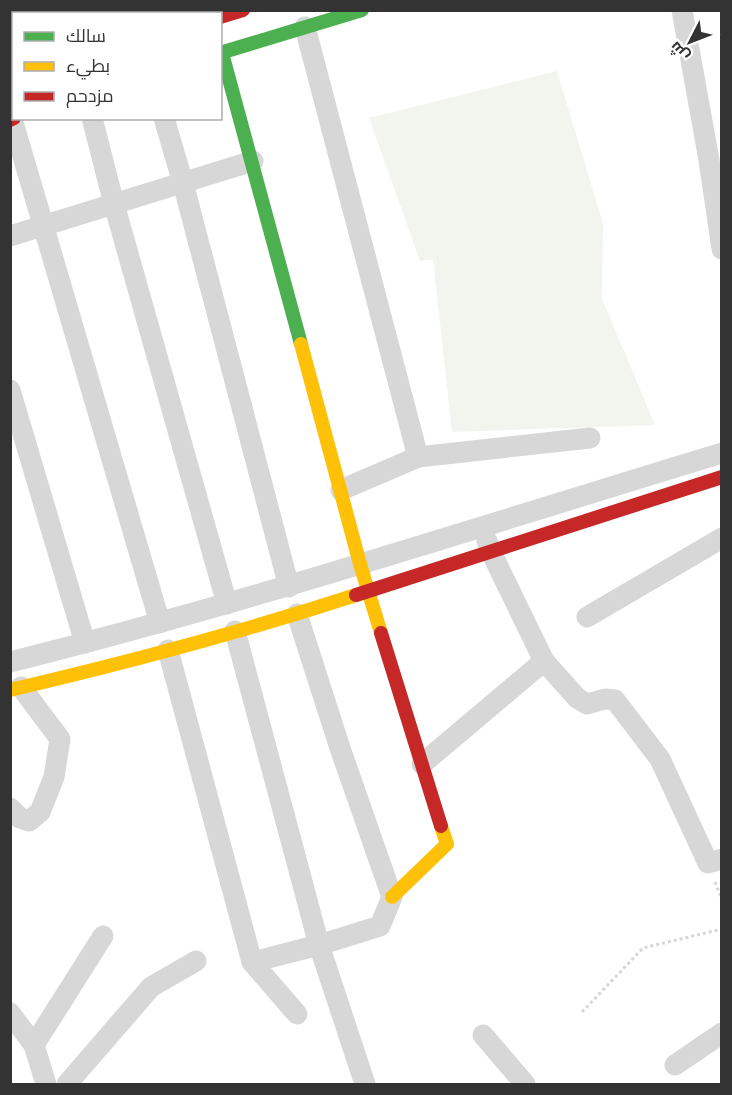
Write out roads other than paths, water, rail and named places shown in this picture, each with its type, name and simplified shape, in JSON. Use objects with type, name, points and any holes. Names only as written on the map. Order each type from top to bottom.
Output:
[{"type":"street","points":[[222,16],[243,10]]},
{"type":"street","points":[[222,53],[362,10]]},
{"type":"street","points":[[682,10],[709,160],[722,249]]},
{"type":"street","points":[[305,27],[418,457]]},
{"type":"street","points":[[222,56],[253,161],[360,564],[447,844],[392,897],[380,926],[252,962]]},
{"type":"street","points":[[12,120],[160,622]]},
{"type":"street","points":[[93,120],[227,604]]},
{"type":"street","points":[[165,120],[289,586]]},
{"type":"street","points":[[10,236],[253,161]]},
{"type":"street","points":[[10,390],[85,643]]},
{"type":"street","points":[[341,490],[418,457],[590,438]]},
{"type":"street","points":[[10,662],[289,586],[722,453]]},
{"type":"street","points":[[10,808],[20,819],[29,820],[40,812],[54,777],[60,739],[16,689],[95,670],[297,614],[722,477]]},
{"type":"street","points":[[483,526],[491,552],[544,661],[577,698],[587,704],[605,699],[615,700],[660,759],[708,862],[722,859]]},
{"type":"street","points":[[587,616],[722,538]]},
{"type":"street","points":[[297,614],[340,748],[392,897]]},
{"type":"street","points":[[235,631],[319,945],[365,1084]]},
{"type":"street","points":[[168,650],[252,962],[297,1014]]},
{"type":"street","points":[[422,764],[544,661]]},
{"type":"street","points":[[34,1045],[103,936]]},
{"type":"street","points":[[67,1084],[151,987],[196,961]]},
{"type":"street","points":[[10,1013],[34,1045],[46,1084]]},
{"type":"street","points":[[675,1065],[722,1033]]},
{"type":"street","points":[[483,1035],[525,1084]]}]
